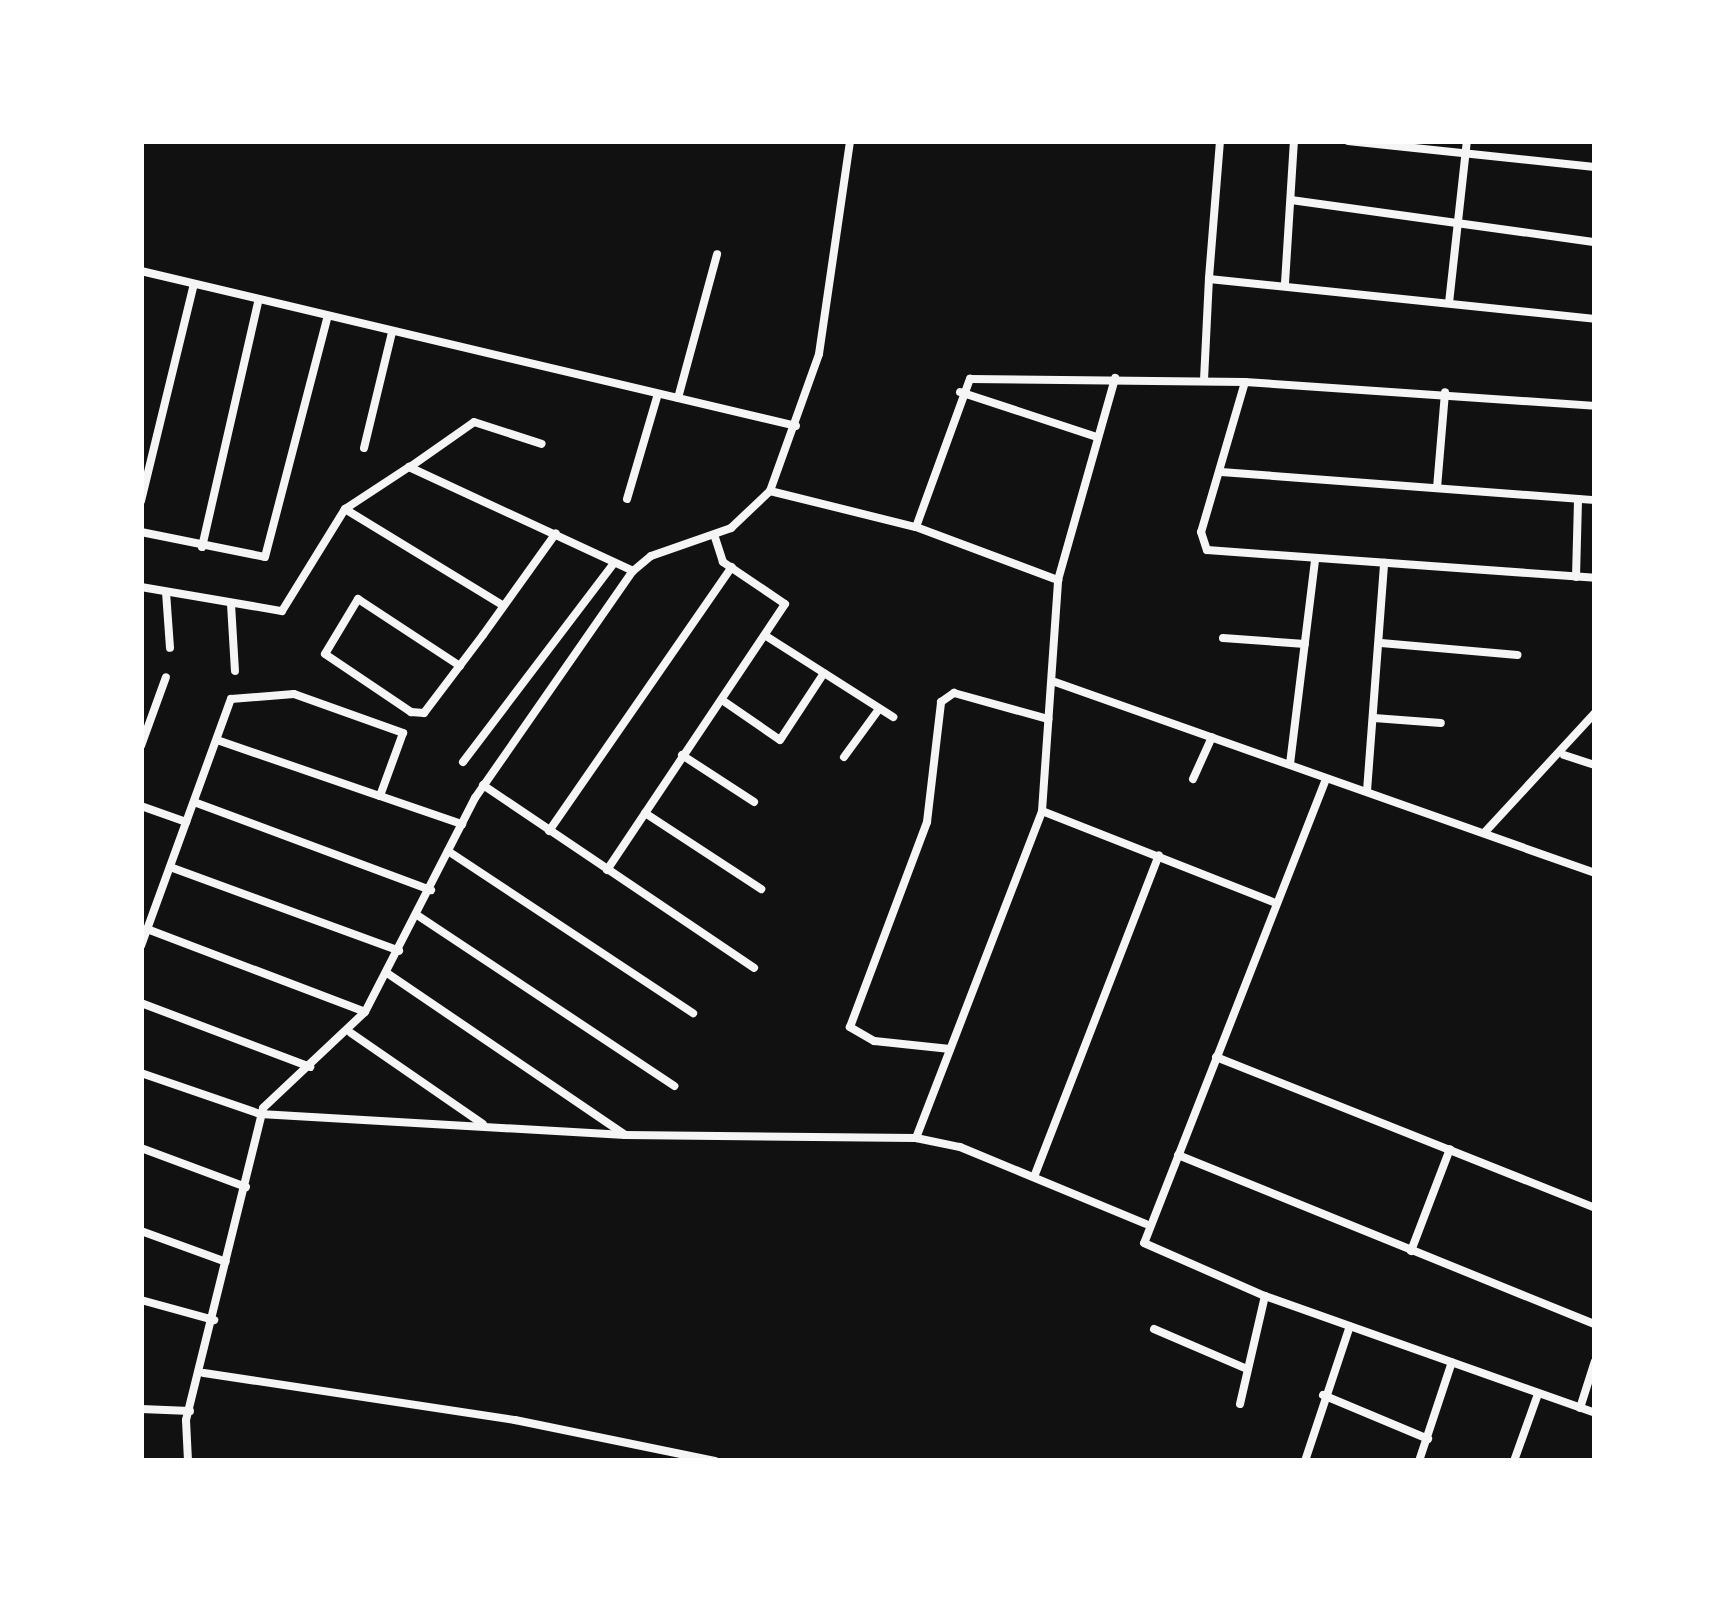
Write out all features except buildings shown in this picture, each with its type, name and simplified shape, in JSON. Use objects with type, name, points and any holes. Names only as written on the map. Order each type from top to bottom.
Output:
[{"type":"street","points":[[188,1461],[190,1411],[203,1372],[260,1114],[351,1033],[399,951],[483,785],[633,571],[651,556],[714,535],[770,490],[819,355],[850,141]]},
{"type":"street","points":[[1204,380],[1220,141]]},
{"type":"street","points":[[1285,283],[1294,141]]},
{"type":"street","points":[[1348,141],[1595,167]]},
{"type":"street","points":[[1449,303],[1467,141]]},
{"type":"street","points":[[1291,200],[1595,242]]},
{"type":"street","points":[[678,398],[717,254]]},
{"type":"street","points":[[141,271],[796,426]]},
{"type":"street","points":[[1208,279],[1285,283],[1595,319]]},
{"type":"street","points":[[141,501],[194,284]]},
{"type":"street","points":[[202,547],[260,299]]},
{"type":"street","points":[[141,532],[257,559],[269,552],[328,316]]},
{"type":"street","points":[[364,448],[392,332]]},
{"type":"street","points":[[916,1138],[1042,811],[1055,682],[1058,580],[1115,378]]},
{"type":"street","points":[[916,527],[960,392],[970,379],[1204,380],[1444,392],[1595,406]]},
{"type":"street","points":[[1245,382],[1202,532],[1207,550],[1595,578]]},
{"type":"street","points":[[960,392],[1097,437]]},
{"type":"street","points":[[1437,488],[1444,392]]},
{"type":"street","points":[[627,499],[658,394]]},
{"type":"street","points":[[141,587],[282,611],[345,508],[474,422],[542,444]]},
{"type":"street","points":[[409,467],[633,571]]},
{"type":"street","points":[[1221,472],[1595,500]]},
{"type":"street","points":[[770,490],[916,527],[1058,580]]},
{"type":"street","points":[[1576,577],[1578,499]]},
{"type":"street","points":[[345,508],[502,605]]},
{"type":"street","points":[[460,665],[358,599],[326,654],[420,714],[460,665],[556,532]]},
{"type":"street","points":[[607,870],[785,604],[732,567],[714,535]]},
{"type":"street","points":[[1290,764],[1315,560]]},
{"type":"street","points":[[463,762],[614,563]]},
{"type":"street","points":[[1367,791],[1384,563]]},
{"type":"street","points":[[549,831],[732,567]]},
{"type":"street","points":[[166,592],[170,648]]},
{"type":"street","points":[[231,604],[236,671]]},
{"type":"street","points":[[766,636],[892,717]]},
{"type":"street","points":[[1223,638],[1305,644]]},
{"type":"street","points":[[1381,643],[1517,655]]},
{"type":"street","points":[[722,700],[779,740],[824,673]]},
{"type":"street","points":[[141,746],[166,677]]},
{"type":"street","points":[[1055,682],[1595,873]]},
{"type":"street","points":[[950,1049],[874,1041],[850,1028],[927,822],[941,702],[954,693],[1048,718]]},
{"type":"street","points":[[141,946],[232,700],[294,694],[403,733],[380,796]]},
{"type":"street","points":[[844,757],[879,709]]},
{"type":"street","points":[[1485,832],[1564,754],[1595,713]]},
{"type":"street","points":[[1374,718],[1441,724]]},
{"type":"street","points":[[1192,779],[1212,736]]},
{"type":"street","points":[[217,740],[461,824]]},
{"type":"street","points":[[682,754],[754,802]]},
{"type":"street","points":[[1564,754],[1595,765]]},
{"type":"street","points":[[1326,779],[1273,902],[1178,1155],[1146,1224],[1151,1250],[1265,1296],[1595,1413]]},
{"type":"street","points":[[483,785],[754,968]]},
{"type":"street","points":[[194,802],[431,890]]},
{"type":"street","points":[[141,806],[186,823]]},
{"type":"street","points":[[1042,811],[1273,902]]},
{"type":"street","points":[[645,813],[761,889]]},
{"type":"street","points":[[448,851],[693,1012]]},
{"type":"street","points":[[1034,1177],[1159,855]]},
{"type":"street","points":[[170,867],[399,951]]},
{"type":"street","points":[[417,915],[674,1086]]},
{"type":"street","points":[[147,929],[365,1012]]},
{"type":"street","points":[[387,973],[625,1135]]},
{"type":"street","points":[[141,1003],[311,1068]]},
{"type":"street","points":[[351,1033],[487,1127]]},
{"type":"street","points":[[1216,1057],[1595,1208]]},
{"type":"street","points":[[141,1073],[260,1114],[625,1135],[916,1138],[1034,1177],[1146,1224]]},
{"type":"street","points":[[141,1148],[246,1187]]},
{"type":"street","points":[[1411,1251],[1450,1150]]},
{"type":"street","points":[[1178,1155],[1595,1324]]},
{"type":"street","points":[[141,1232],[226,1262]]},
{"type":"street","points":[[1240,1404],[1265,1296]]},
{"type":"street","points":[[141,1300],[214,1320]]},
{"type":"street","points":[[1305,1461],[1323,1395],[1350,1326]]},
{"type":"street","points":[[1154,1329],[1247,1369]]},
{"type":"street","points":[[1580,1408],[1595,1361]]},
{"type":"street","points":[[1419,1461],[1452,1362]]},
{"type":"street","points":[[203,1372],[515,1420],[715,1461]]},
{"type":"street","points":[[1514,1461],[1538,1394]]},
{"type":"street","points":[[1323,1395],[1428,1439]]},
{"type":"street","points":[[141,1409],[190,1411]]}]
